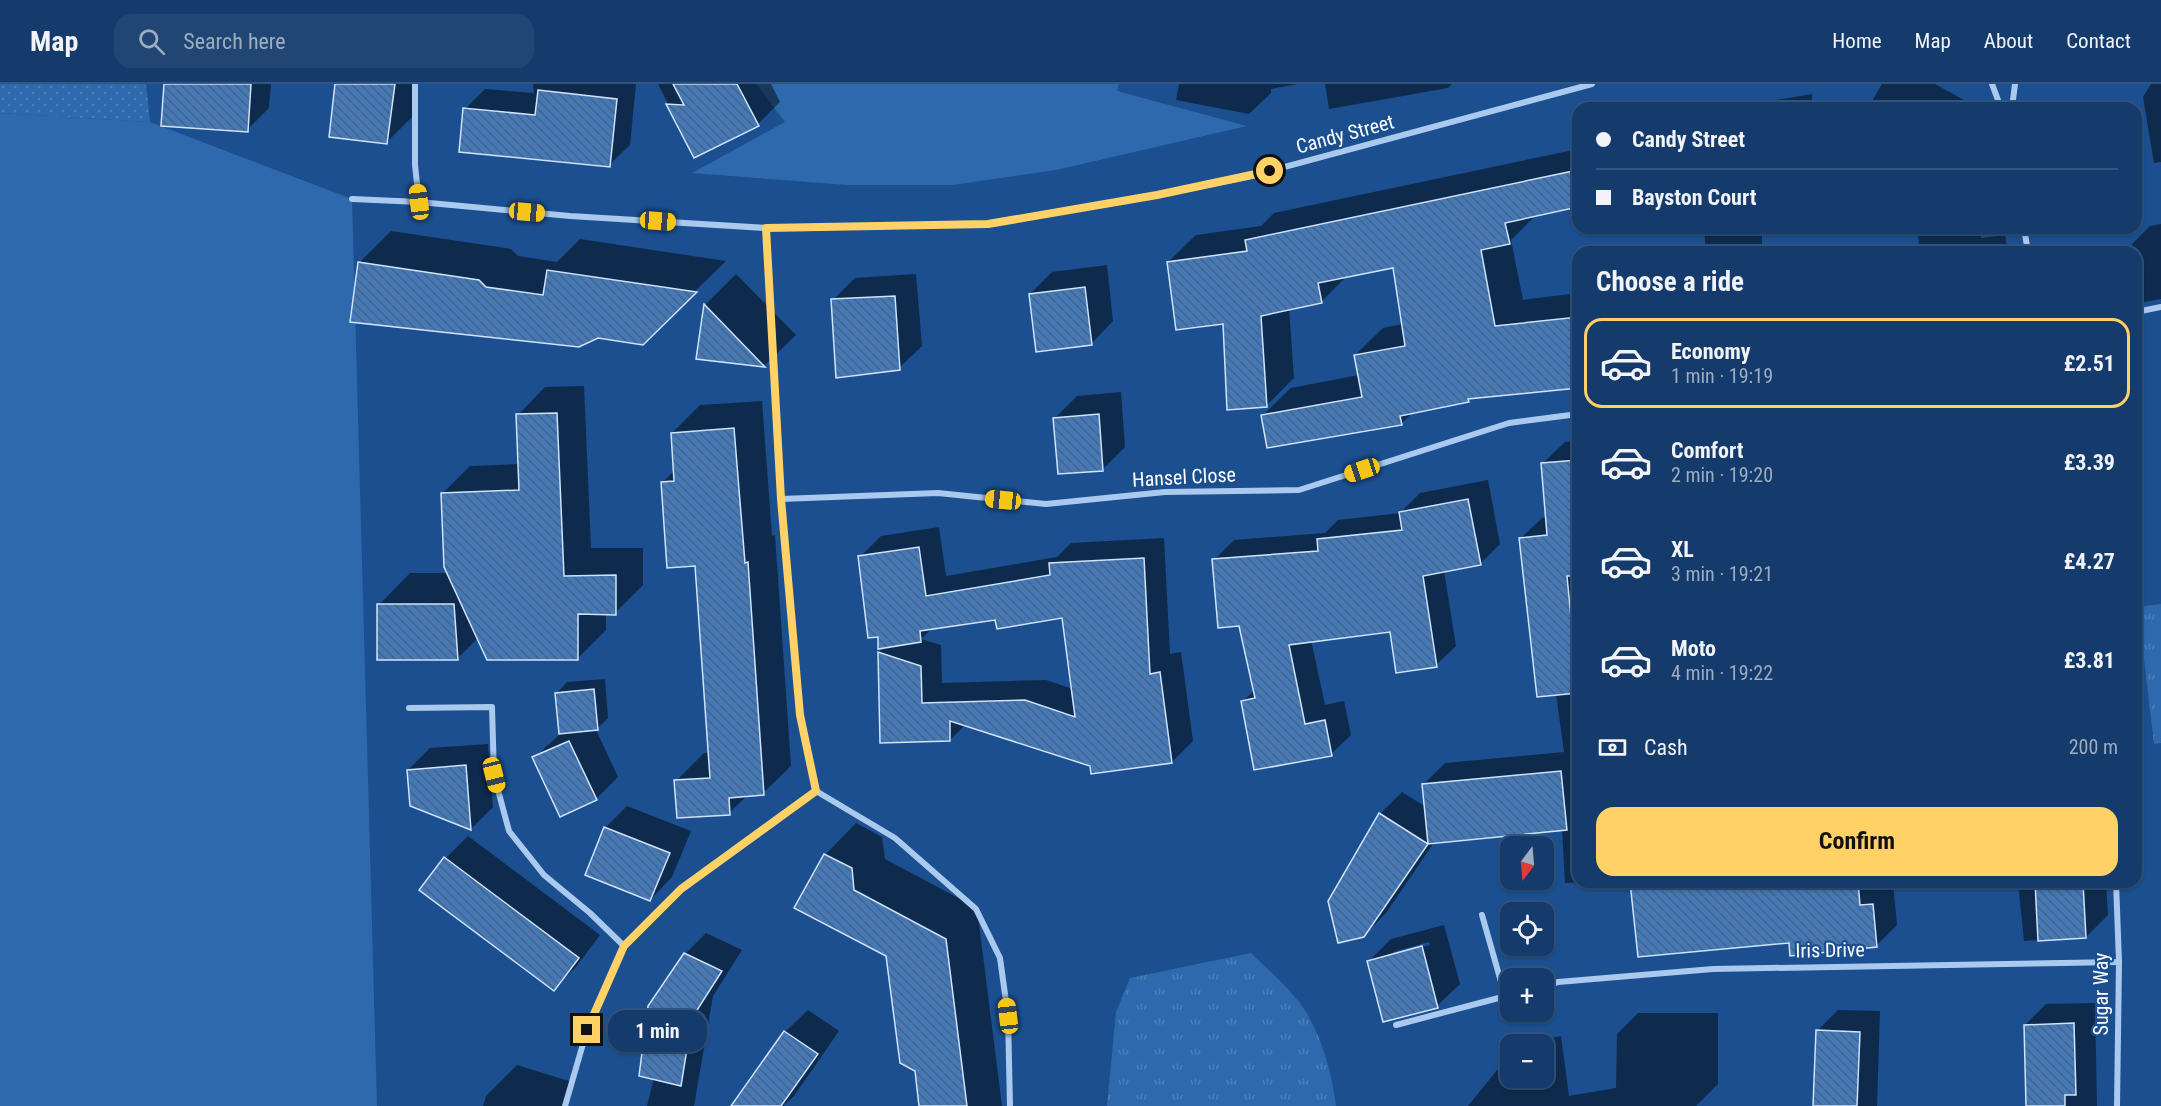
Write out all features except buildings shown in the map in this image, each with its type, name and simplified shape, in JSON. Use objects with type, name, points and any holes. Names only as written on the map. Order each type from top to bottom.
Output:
[{"type":"street","points":[[415,84],[415,165],[419,202]]},
{"type":"street","name":"Candy Street","points":[[351,200],[419,202],[570,216],[766,228],[988,224],[1247,177],[1592,84]]},
{"type":"street","points":[[1992,84],[1999,102]]},
{"type":"street","points":[[2013,102],[2015,84]]},
{"type":"street","points":[[766,228],[781,499],[800,715],[816,791],[895,838],[976,909],[1000,958],[1008,1016],[1010,1106]]},
{"type":"street","points":[[2142,311],[2161,307]]},
{"type":"street","name":"Hansel Close","points":[[781,499],[938,493],[1046,504],[1165,492],[1299,490],[1509,423],[1572,415]]},
{"type":"street","points":[[409,708],[492,707],[494,775],[509,831],[544,875],[590,913],[624,946]]},
{"type":"street","points":[[565,1106],[587,1030],[624,946],[681,889],[816,791]]},
{"type":"street","name":"Sugar Way","points":[[2116,888],[2119,962],[2117,1106]]},
{"type":"street","points":[[1482,915],[1500,970]]},
{"type":"street","name":"Iris Drive","points":[[1554,983],[1713,969],[2119,962]]},
{"type":"street","points":[[1396,1025],[1500,997]]},
{"type":"green space","points":[[0,84],[146,84],[150,122],[0,113]]},
{"type":"green space","points":[[756,84],[1119,84],[1117,91],[1247,126],[1056,170],[953,185],[847,185],[692,173],[785,122]]},
{"type":"green space","points":[[0,113],[150,122],[352,199],[377,1106],[0,1106]]},
{"type":"green space","points":[[2161,604],[2161,743],[2154,744],[2142,641],[2142,606]]},
{"type":"green space","points":[[1251,953],[1294,996],[1306,1012],[1326,1057],[1336,1106],[1107,1106],[1116,1012],[1130,978]]},
{"type":"route","points":[[587,1030],[624,946],[681,889],[816,791],[800,715],[781,499],[766,228],[988,224],[1157,195],[1270,171]]}]
